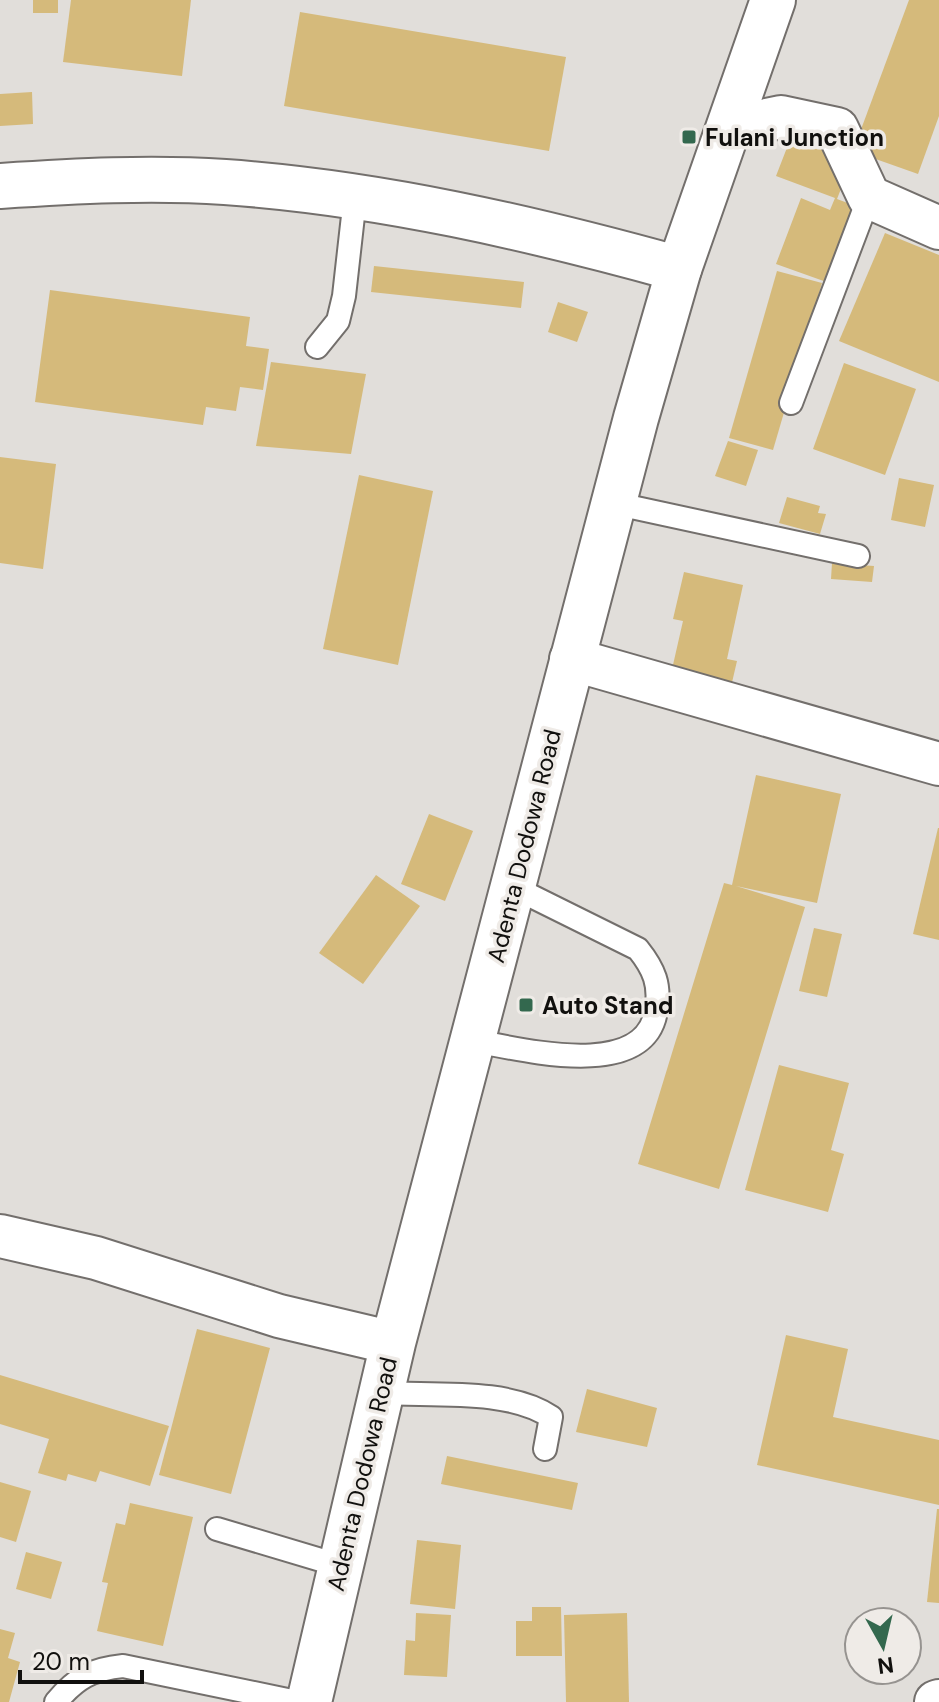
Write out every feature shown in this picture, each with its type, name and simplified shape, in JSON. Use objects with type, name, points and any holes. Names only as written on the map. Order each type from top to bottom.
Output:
[{"type":"main road","name":"Adenta Dodowa Road","points":[[309,1702],[393,1343],[515,888],[613,503],[679,269],[773,0]]},
{"type":"main road","points":[[0,186],[87,180],[225,182],[433,208],[679,269]]},
{"type":"street","points":[[729,128],[781,117],[837,129],[869,197],[939,228]]},
{"type":"street","points":[[571,659],[939,764]]},
{"type":"street","points":[[1,1240],[96,1258],[279,1316],[393,1343]]},
{"type":"lane","points":[[791,403],[869,197]]},
{"type":"lane","points":[[317,347],[338,321],[344,296],[355,198]]},
{"type":"lane","points":[[613,503],[858,556]]},
{"type":"lane","points":[[474,1041],[567,1056],[609,1053],[630,1047],[647,1036],[655,1019],[657,981],[652,966],[638,949],[515,888]]},
{"type":"lane","points":[[381,1393],[503,1399],[526,1403],[551,1417],[545,1449]]},
{"type":"lane","points":[[217,1529],[341,1566]]},
{"type":"lane","points":[[56,1702],[71,1683],[95,1669],[123,1666],[297,1702]]},
{"type":"building","points":[[33,0],[58,0],[58,13],[33,13]]},
{"type":"building","points":[[71,0],[191,0],[182,76],[63,62]]},
{"type":"building","points":[[909,0],[939,0],[939,116],[918,174],[853,151]]},
{"type":"building","points":[[300,12],[566,57],[549,151],[284,106]]},
{"type":"building","points":[[32,92],[33,124],[0,126],[0,94]]},
{"type":"building","points":[[795,127],[851,163],[837,199],[861,208],[832,284],[776,264],[801,198],[830,210],[835,198],[776,176]]},
{"type":"building","points":[[885,233],[939,255],[939,382],[839,341]]},
{"type":"building","points":[[374,266],[524,282],[521,308],[371,292]]},
{"type":"building","points":[[777,271],[822,283],[773,450],[729,438]]},
{"type":"building","points":[[50,290],[250,317],[246,346],[269,349],[263,390],[240,387],[236,411],[206,407],[203,425],[35,402]]},
{"type":"building","points":[[558,302],[588,312],[577,342],[548,332]]},
{"type":"building","points":[[271,362],[366,374],[351,454],[256,446]]},
{"type":"building","points":[[844,363],[916,389],[885,475],[813,449]]},
{"type":"building","points":[[728,441],[758,450],[746,486],[715,476]]},
{"type":"building","points":[[0,457],[56,464],[43,569],[0,563]]},
{"type":"building","points":[[359,475],[433,491],[398,665],[323,649]]},
{"type":"building","points":[[899,478],[934,485],[925,527],[891,520]]},
{"type":"building","points":[[787,497],[820,506],[818,513],[826,514],[820,534],[779,523]]},
{"type":"building","points":[[832,563],[874,566],[872,582],[831,579]]},
{"type":"building","points":[[684,572],[743,585],[727,659],[737,661],[730,691],[670,678],[683,621],[673,619]]},
{"type":"building","points":[[756,775],[841,794],[817,903],[736,886],[805,907],[719,1189],[638,1164],[724,883],[732,885]]},
{"type":"building","points":[[429,814],[473,831],[445,901],[401,884]]},
{"type":"building","points":[[939,828],[939,940],[913,934]]},
{"type":"building","points":[[376,875],[420,906],[363,984],[319,953]]},
{"type":"building","points":[[814,928],[842,934],[827,997],[799,991]]},
{"type":"building","points":[[779,1065],[849,1083],[831,1150],[844,1154],[828,1212],[745,1190]]},
{"type":"building","points":[[197,1329],[270,1348],[231,1494],[159,1475]]},
{"type":"building","points":[[786,1335],[848,1349],[833,1417],[939,1440],[939,1505],[757,1465]]},
{"type":"building","points":[[0,1375],[169,1426],[150,1486],[100,1471],[96,1482],[68,1474],[66,1481],[38,1473],[49,1439],[0,1424]]},
{"type":"building","points":[[587,1389],[657,1408],[647,1447],[576,1432]]},
{"type":"building","points":[[447,1456],[578,1483],[572,1510],[441,1484]]},
{"type":"building","points":[[0,1482],[31,1491],[16,1542],[0,1537]]},
{"type":"building","points":[[130,1503],[193,1517],[163,1646],[97,1631],[108,1583],[102,1582],[116,1523],[125,1525]]},
{"type":"building","points":[[939,1509],[939,1603],[927,1602]]},
{"type":"building","points":[[417,1540],[461,1545],[455,1609],[410,1604]]},
{"type":"building","points":[[26,1552],[62,1562],[51,1599],[16,1589]]},
{"type":"building","points":[[532,1607],[561,1607],[562,1656],[516,1656],[516,1621],[532,1621]]},
{"type":"building","points":[[416,1613],[451,1615],[447,1677],[404,1675],[406,1640],[415,1641]]},
{"type":"building","points":[[627,1613],[629,1702],[566,1702],[564,1615]]},
{"type":"building","points":[[0,1629],[15,1633],[8,1658],[20,1662],[9,1702],[0,1702]]},
{"type":"place","name":"Fulani Junction","points":[[689,137]]},
{"type":"place","name":"Auto Stand","points":[[526,1005]]}]
